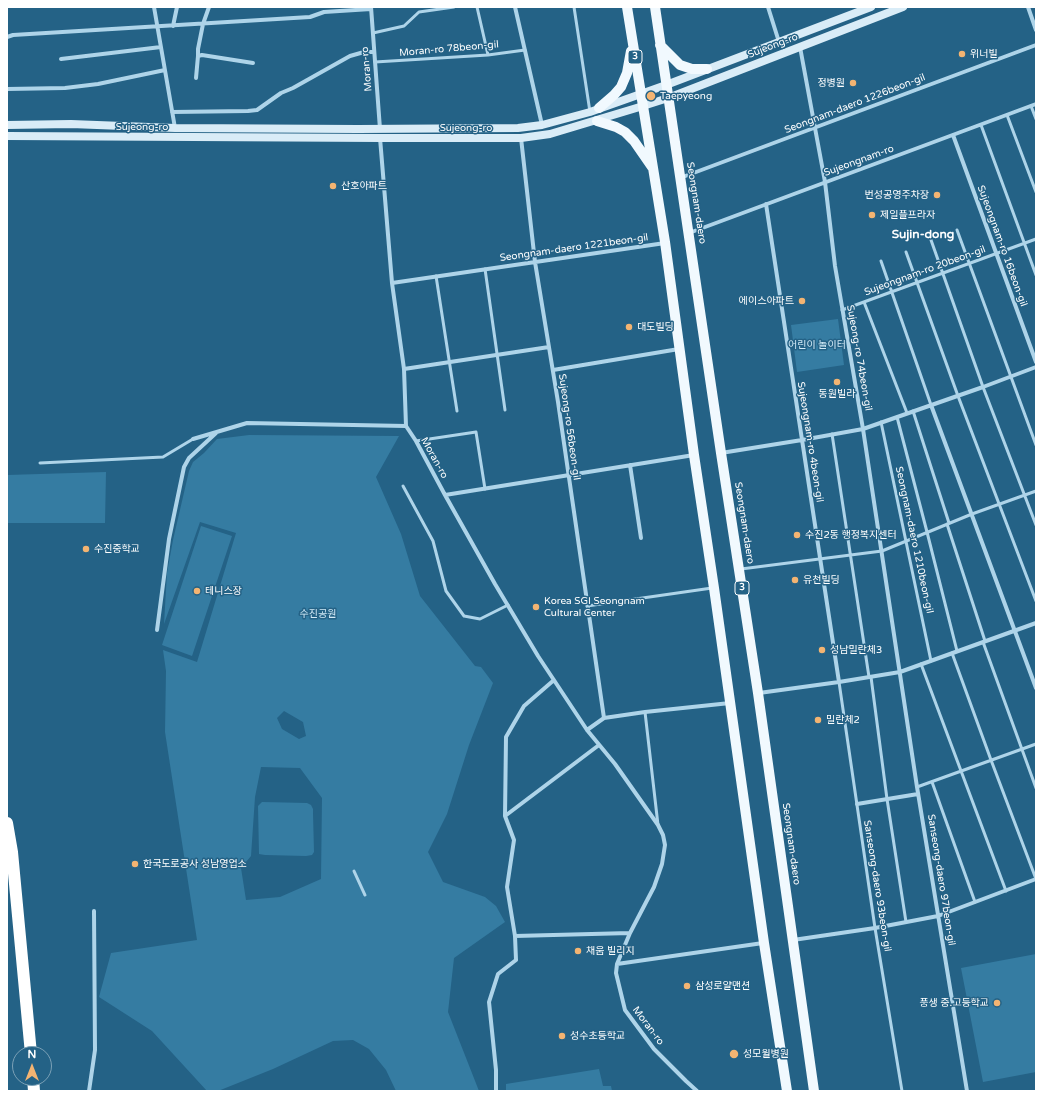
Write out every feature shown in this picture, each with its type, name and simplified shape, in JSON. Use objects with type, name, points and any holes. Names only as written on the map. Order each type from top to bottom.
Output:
[{"type":"highway","points":[[7,823],[13,860],[30,1046]]},
{"type":"main road","name":"3","points":[[627,7],[665,242],[764,943],[787,1091]]},
{"type":"main road","name":"Seongnam-daero","points":[[655,7],[758,693],[814,1091]]},
{"type":"main road","name":"Sujeong-ro","points":[[7,125],[71,124],[175,128],[380,130],[518,128],[542,125],[594,110],[666,85],[871,7]]},
{"type":"main road","name":"Sujeong-ro","points":[[7,136],[521,138],[550,134],[597,121],[668,98],[903,7]]},
{"type":"main road","points":[[594,110],[614,95],[621,87],[627,73],[633,44]]},
{"type":"main road","points":[[660,45],[680,65],[692,69],[707,69]]},
{"type":"main road","points":[[597,121],[616,127],[625,132],[634,141],[654,169]]},
{"type":"street","points":[[154,7],[175,128]]},
{"type":"street","points":[[173,26],[177,7]]},
{"type":"street","points":[[196,78],[198,49],[208,7]]},
{"type":"street","points":[[515,7],[542,125]]},
{"type":"street","points":[[768,7],[780,42]]},
{"type":"street","points":[[1028,7],[1036,30]]},
{"type":"street","points":[[7,37],[13,35],[173,26],[310,16],[324,12],[371,8]]},
{"type":"street","name":"Moran-ro","points":[[371,8],[380,130]]},
{"type":"street","name":"Seongnam-daero 1226beon-gil","points":[[680,179],[1036,45]]},
{"type":"street","points":[[61,59],[161,47]]},
{"type":"street","name":"Sujeong-ro 74beon-gil","points":[[800,47],[825,182],[835,266],[863,429],[900,672]]},
{"type":"street","points":[[172,112],[257,110],[281,93],[293,88],[350,56],[364,52],[374,52]]},
{"type":"street","points":[[198,56],[202,55],[253,63]]},
{"type":"street","points":[[7,89],[65,88],[98,84],[165,70]]},
{"type":"street","name":"Sujeongnam-ro","points":[[688,233],[1036,104]]},
{"type":"street","name":"Sujeongnam-ro 16beon-gil","points":[[953,135],[1036,362]]},
{"type":"street","points":[[193,439],[247,423],[406,426],[404,369],[392,283],[380,138]]},
{"type":"street","name":"Sujeong-ro 56beon-gil","points":[[521,138],[535,262],[553,370],[604,718]]},
{"type":"street","name":"Sujeongnam-ro 4beon-gil","points":[[766,204],[839,682]]},
{"type":"street","name":"Seongnam-daero 1221beon-gil","points":[[392,283],[665,242]]},
{"type":"street","points":[[404,369],[549,347]]},
{"type":"street","points":[[553,370],[680,349]]},
{"type":"street","points":[[721,453],[863,429],[1036,367]]},
{"type":"street","points":[[931,405],[1036,688]]},
{"type":"street","name":"Moran-ro","points":[[406,426],[416,441],[508,606],[554,680],[587,730],[614,764],[658,825],[663,835],[665,846],[662,864],[654,887],[630,933],[617,964],[616,973],[625,1010],[654,1048],[697,1091]]},
{"type":"street","points":[[157,630],[168,539],[184,467],[189,458],[217,432]]},
{"type":"street","points":[[445,495],[694,455]]},
{"type":"street","points":[[630,465],[641,538]]},
{"type":"street","points":[[758,693],[900,672],[1036,623]]},
{"type":"street","name":"Sanseong-daero 97beon-gil","points":[[900,672],[918,794],[967,1091]]},
{"type":"street","points":[[496,1091],[496,1070],[489,1002],[498,974],[516,960],[515,936],[507,887],[514,840],[505,816],[506,737],[524,706],[554,680]]},
{"type":"street","points":[[587,730],[604,718],[730,702]]},
{"type":"street","points":[[505,816],[599,745]]},
{"type":"street","points":[[857,804],[918,794]]},
{"type":"street","points":[[792,940],[875,928],[938,916],[1036,879]]},
{"type":"street","points":[[89,1091],[95,1050],[94,911]]},
{"type":"street","points":[[515,936],[630,933]]},
{"type":"street","points":[[617,964],[764,943]]},
{"type":"lane","points":[[373,33],[404,26],[419,12],[454,7]]},
{"type":"lane","points":[[477,7],[488,55]]},
{"type":"lane","points":[[574,7],[594,110]]},
{"type":"lane","name":"Moran-ro 78beon-gil","points":[[375,62],[488,55],[525,50]]},
{"type":"lane","points":[[1031,106],[1036,119]]},
{"type":"lane","points":[[1008,115],[1036,192]]},
{"type":"lane","points":[[981,125],[1036,274]]},
{"type":"lane","points":[[957,230],[1036,444]]},
{"type":"lane","name":"Sujeongnam-ro 20beon-gil","points":[[842,310],[1036,239]]},
{"type":"lane","points":[[931,240],[983,386],[1036,525]]},
{"type":"lane","points":[[906,252],[998,505],[1036,602]]},
{"type":"lane","points":[[881,261],[931,405]]},
{"type":"lane","points":[[485,269],[506,410]]},
{"type":"lane","points":[[436,276],[457,411]]},
{"type":"lane","points":[[864,302],[907,413]]},
{"type":"lane","points":[[913,411],[984,641],[1036,788]]},
{"type":"lane","name":"Seongnam-daero 1210beon-gil","points":[[897,417],[928,532],[955,652],[991,760],[1036,879]]},
{"type":"lane","name":"Seongnam-daero 1210beon-gil","points":[[881,422],[930,661]]},
{"type":"lane","points":[[416,441],[476,432],[485,489]]},
{"type":"lane","points":[[832,434],[906,922]]},
{"type":"lane","points":[[40,463],[163,457],[193,439]]},
{"type":"lane","points":[[403,486],[433,541],[446,591],[464,616],[480,619],[508,606]]},
{"type":"lane","points":[[739,569],[882,551],[972,514],[1036,491]]},
{"type":"lane","points":[[587,606],[714,588]]},
{"type":"lane","points":[[921,664],[1006,890]]},
{"type":"lane","name":"Sanseong-daero 93beon-gil","points":[[839,682],[875,928],[902,1091]]},
{"type":"lane","name":"Moran-ro","points":[[645,712],[658,825]]},
{"type":"lane","points":[[917,787],[1036,744]]},
{"type":"lane","points":[[932,782],[975,902]]},
{"type":"lane","points":[[354,871],[365,895]]},
{"type":"green space","name":"어린이 놀이터","points":[[838,319],[844,365],[797,372],[791,325]]},
{"type":"green space","name":"수진공원","points":[[249,435],[399,436],[376,477],[401,534],[420,596],[475,666],[481,667],[493,683],[469,745],[447,814],[428,852],[443,882],[485,897],[496,906],[505,922],[454,958],[448,1012],[479,1091],[396,1091],[386,1070],[369,1049],[353,1040],[333,1041],[273,1069],[218,1091],[207,1091],[152,1031],[99,997],[111,953],[197,940],[165,732],[166,671],[163,650],[197,662],[236,533],[200,522],[164,624],[167,573],[189,471],[193,462],[217,439]],"holes":[[[284,711],[303,722],[306,736],[299,739],[282,729],[277,718]],[[261,767],[300,768],[322,798],[321,879],[280,897],[246,900],[241,868],[251,856],[255,797]]]},
{"type":"green space","points":[[106,472],[105,523],[7,523],[7,475]]},
{"type":"green space","name":"테니스장","points":[[201,526],[232,536],[192,656],[162,645]]},
{"type":"green space","points":[[262,802],[307,803],[311,805],[313,809],[314,852],[312,855],[259,854],[258,806]]},
{"type":"green space","points":[[1036,954],[1036,1072],[983,1082],[961,968]]},
{"type":"green space","points":[[599,1069],[603,1086],[611,1086],[612,1091],[506,1091],[506,1084]]},
{"type":"place","name":"위너빌","points":[[962,54]]},
{"type":"place","name":"정병원","points":[[853,83]]},
{"type":"place","name":"Taepyeong","points":[[651,96]]},
{"type":"place","name":"산호아파트","points":[[333,186]]},
{"type":"place","name":"번성공영주차장","points":[[937,195]]},
{"type":"place","name":"제일플프라자","points":[[872,215]]},
{"type":"place","name":"에이스아파트","points":[[802,301]]},
{"type":"place","name":"대도빌딩","points":[[629,327]]},
{"type":"place","name":"동원빌라","points":[[837,382]]},
{"type":"place","name":"수진2동 행정복지센터","points":[[797,535]]},
{"type":"place","name":"수진중학교","points":[[86,549]]},
{"type":"place","name":"유천빌딩","points":[[795,580]]},
{"type":"place","name":"테니스장","points":[[197,591]]},
{"type":"place","name":"Korea SGI Seongnam Cultural Center","points":[[536,607]]},
{"type":"place","name":"성남밀란체3","points":[[822,650]]},
{"type":"place","name":"밀란체2","points":[[818,720]]},
{"type":"place","name":"한국도로공사 성남영업소","points":[[135,864]]},
{"type":"place","name":"채움 빌리지","points":[[578,951]]},
{"type":"place","name":"삼성로얄맨션","points":[[687,986]]},
{"type":"place","name":"풍생 중.고등학교","points":[[997,1003]]},
{"type":"place","name":"성수초등학교","points":[[562,1036]]},
{"type":"place","name":"성모윌병원","points":[[734,1054]]},
{"type":"district","name":"Sujin-dong","points":[[923,235]]}]
